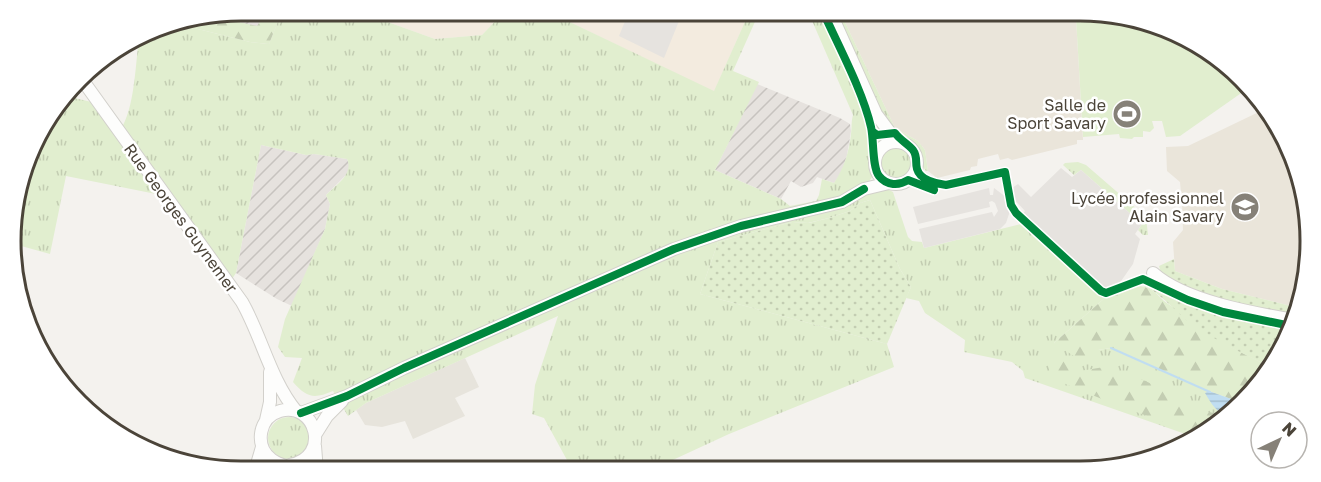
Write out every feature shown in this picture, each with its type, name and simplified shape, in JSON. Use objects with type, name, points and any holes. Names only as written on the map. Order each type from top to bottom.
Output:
[{"type":"street","points":[[834,21],[876,114],[897,142]]},
{"type":"street","name":"Rue Georges Guynemer","points":[[86,84],[242,302],[279,385],[299,412]]},
{"type":"street","points":[[876,114],[880,134],[880,149],[875,161],[876,171],[881,178],[897,185],[912,177],[917,168],[917,159],[913,150],[906,144],[897,142],[887,144],[880,149]]},
{"type":"street","points":[[864,189],[876,171]]},
{"type":"street","points":[[258,461],[262,447],[261,433],[266,420],[280,411],[299,412],[346,396],[419,361],[674,249],[741,226],[842,201],[864,189],[889,183]]},
{"type":"street","points":[[1153,273],[1161,280],[1194,296],[1245,311],[1286,318]]},
{"type":"street","name":"Rue Georges Guynemer","points":[[266,420],[270,402],[270,364]]},
{"type":"street","points":[[301,461],[308,456],[327,416],[346,396]]},
{"type":"street","points":[[299,412],[311,423],[316,461]]},
{"type":"street","points":[[262,447],[274,461]]},
{"type":"shaded area","points":[[227,21],[278,21],[269,44],[191,27]]},
{"type":"shaded area","points":[[385,21],[495,21],[482,35],[435,39]]},
{"type":"shaded area","points":[[568,21],[745,21],[714,92]]},
{"type":"shaded area","points":[[625,21],[679,21],[664,58],[619,36]]},
{"type":"shaded area","points":[[844,21],[1076,21],[1083,140],[1077,140],[1077,144],[1012,160],[1008,158],[1000,160],[998,154],[978,159],[977,166],[971,167],[970,170],[937,178],[928,171],[925,150],[918,141],[895,128]]},
{"type":"shaded area","points":[[757,84],[850,124],[847,155],[842,172],[834,183],[817,177],[813,183],[801,187],[791,181],[781,199],[715,170]]},
{"type":"shaded area","name":"Lycée professionnel Alain Savary","points":[[1258,112],[1271,131],[1293,184],[1300,227],[1300,255],[1290,306],[1222,289],[1175,271],[1173,242],[1183,230],[1182,203],[1180,182],[1167,171],[1166,147],[1188,146]]},
{"type":"shaded area","points":[[261,145],[306,155],[347,159],[350,166],[349,172],[326,195],[330,204],[325,229],[292,306],[236,273]]},
{"type":"shaded area","points":[[1061,168],[1072,177],[1081,170],[1142,224],[1135,234],[1140,239],[1133,264],[1119,284],[1105,289],[1099,286],[1021,216],[1025,211],[1013,198],[1012,188],[1018,184],[1031,197]]},
{"type":"shaded area","points":[[989,188],[990,195],[993,195],[994,188],[1006,197],[1010,211],[1006,223],[1000,229],[924,248],[919,229],[992,212],[994,217],[998,211],[992,201],[989,202],[990,207],[918,224],[913,207]]},
{"type":"shaded area","points":[[465,358],[479,387],[455,398],[465,416],[413,439],[405,421],[382,427],[365,425],[356,410],[366,403]]},
{"type":"green space","points":[[227,21],[257,26],[260,21],[278,21],[269,44],[250,42],[189,27]]},
{"type":"green space","points":[[278,21],[385,21],[435,39],[482,35],[495,21],[568,21],[714,91],[745,21],[755,21],[733,71],[759,82],[715,170],[781,199],[790,206],[816,201],[822,179],[834,183],[849,147],[853,115],[812,21],[831,21],[868,103],[878,140],[881,143],[875,161],[876,171],[864,189],[887,189],[893,192],[908,237],[912,241],[922,242],[924,248],[1021,224],[1088,284],[1107,296],[1054,343],[1098,350],[1111,348],[1233,400],[1214,416],[1185,434],[1025,378],[1023,371],[1012,362],[964,352],[965,340],[925,313],[919,301],[906,298],[911,287],[900,269],[870,200],[860,203],[850,211],[829,218],[808,223],[792,222],[718,242],[700,294],[887,344],[894,367],[729,434],[671,461],[568,461],[544,418],[532,414],[535,385],[558,316],[366,403],[348,416],[333,391],[311,396],[298,387],[293,382],[302,358],[285,357],[278,347],[285,319],[325,229],[330,204],[326,195],[346,174],[349,164],[347,159],[306,155],[261,145],[236,273],[232,279],[163,192],[156,194],[66,176],[50,254],[21,246],[25,198],[33,170],[50,131],[74,98],[100,104],[120,131],[132,99],[138,47],[189,27],[250,42],[269,44]]},
{"type":"green space","points":[[839,21],[844,21],[895,128],[918,141],[925,150],[928,171],[923,167],[911,141],[886,126]]},
{"type":"green space","points":[[1076,21],[1123,25],[1164,38],[1190,50],[1214,66],[1242,92],[1180,136],[1166,137],[1162,121],[1152,121],[1154,128],[1150,132],[1143,131],[1143,137],[1120,138],[1119,134],[1083,137]]},
{"type":"green space","points":[[896,147],[907,152],[912,163],[907,174],[896,179],[885,174],[880,163],[885,152]]},
{"type":"green space","points":[[1078,162],[1086,165],[1146,217],[1148,235],[1143,235],[1138,230],[1142,224],[1081,170],[1074,175],[1063,165]]},
{"type":"green space","points":[[870,200],[900,269],[911,287],[887,344],[700,294],[718,242],[792,222],[809,223],[829,218],[850,211],[860,203]]},
{"type":"green space","points":[[1174,259],[1175,271],[1222,289],[1290,306],[1287,314],[1208,297],[1175,283],[1161,273],[1159,266]]},
{"type":"green space","points":[[1150,279],[1158,284],[1285,321],[1263,363],[1194,326],[1163,298],[1143,286]]},
{"type":"green space","points":[[1137,286],[1152,290],[1164,301],[1231,347],[1263,363],[1233,400],[1111,348],[1098,350],[1091,359],[1080,360],[1054,343],[1107,296]]},
{"type":"green space","points":[[1060,357],[1080,371],[1104,367],[1123,377],[1132,375],[1185,399],[1193,409],[1217,414],[1191,432],[1051,378],[1048,362]]},
{"type":"green space","points":[[289,417],[304,423],[310,438],[304,453],[289,459],[274,453],[268,438],[274,423]]},
{"type":"water","points":[[1209,391],[1233,400],[1220,411],[1205,393]]},
{"type":"waterway","points":[[870,115],[874,132]]},
{"type":"waterway","points":[[1111,348],[1210,392]]},
{"type":"cycle path","points":[[827,21],[863,100],[872,132],[875,166],[879,176],[889,183],[897,184],[908,180],[934,190]]},
{"type":"cycle path","points":[[872,131],[877,135],[895,133],[915,153],[916,166],[921,176],[933,182],[946,185],[1005,172],[1011,205],[1016,213],[1101,291],[1106,293],[1143,279],[1188,300],[1223,312],[1283,324]]},
{"type":"cycle path","points":[[301,413],[347,396],[404,368],[674,249],[741,226],[842,202],[864,189]]},
{"type":"place","name":"Salle de Sport Savary","points":[[1127,114]]},
{"type":"place","name":"Lycée professionnel Alain Savary","points":[[1245,207]]}]
